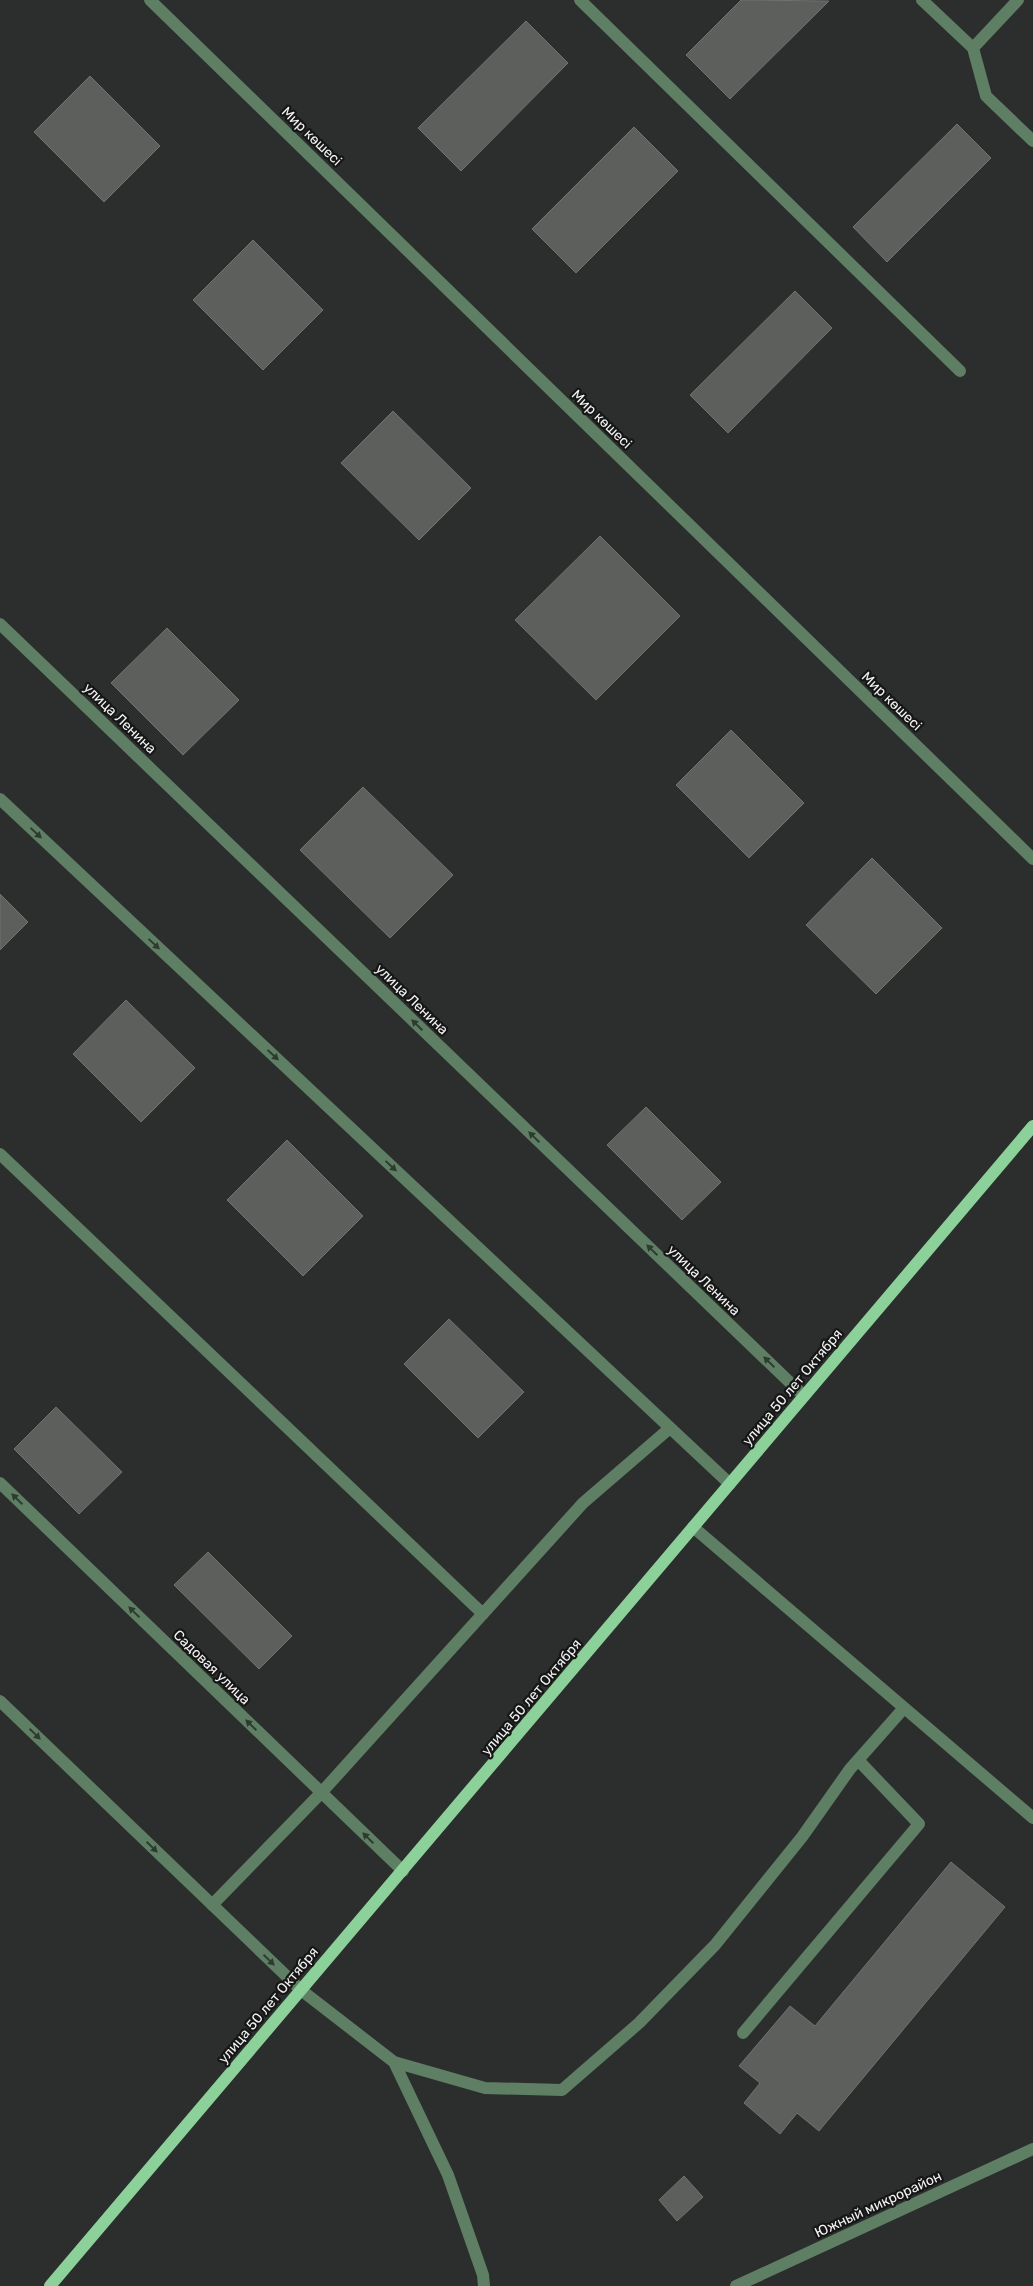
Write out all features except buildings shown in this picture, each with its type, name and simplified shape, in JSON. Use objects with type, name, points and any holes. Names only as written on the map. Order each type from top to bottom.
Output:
[{"type":"main road","name":"улица 50 лет Октября","points":[[50,2286],[1033,1126]]},
{"type":"street","name":"Мир көшесі","points":[[150,0],[1033,859]]},
{"type":"street","points":[[580,0],[960,371]]},
{"type":"street","points":[[922,0],[973,48],[986,96],[1033,141]]},
{"type":"street","points":[[973,48],[1018,0]]},
{"type":"street","name":"улица Ленина","points":[[0,624],[804,1396]]},
{"type":"street","points":[[0,799],[730,1484]]},
{"type":"street","points":[[0,1154],[483,1614]]},
{"type":"street","points":[[212,1905],[321,1793],[583,1503],[670,1428]]},
{"type":"street","name":"Садовая улица","points":[[0,1483],[403,1871]]},
{"type":"street","points":[[693,1527],[1033,1818]]},
{"type":"street","points":[[0,1701],[301,1990],[394,2062],[485,2088],[562,2090],[639,2023],[715,1944],[802,1837],[858,1760],[904,1708]]},
{"type":"street","points":[[743,2033],[919,1824],[858,1760]]},
{"type":"street","points":[[394,2062],[448,2175],[483,2275],[484,2286]]},
{"type":"street","name":"Южный микрорайон","points":[[736,2286],[1033,2149]]}]
